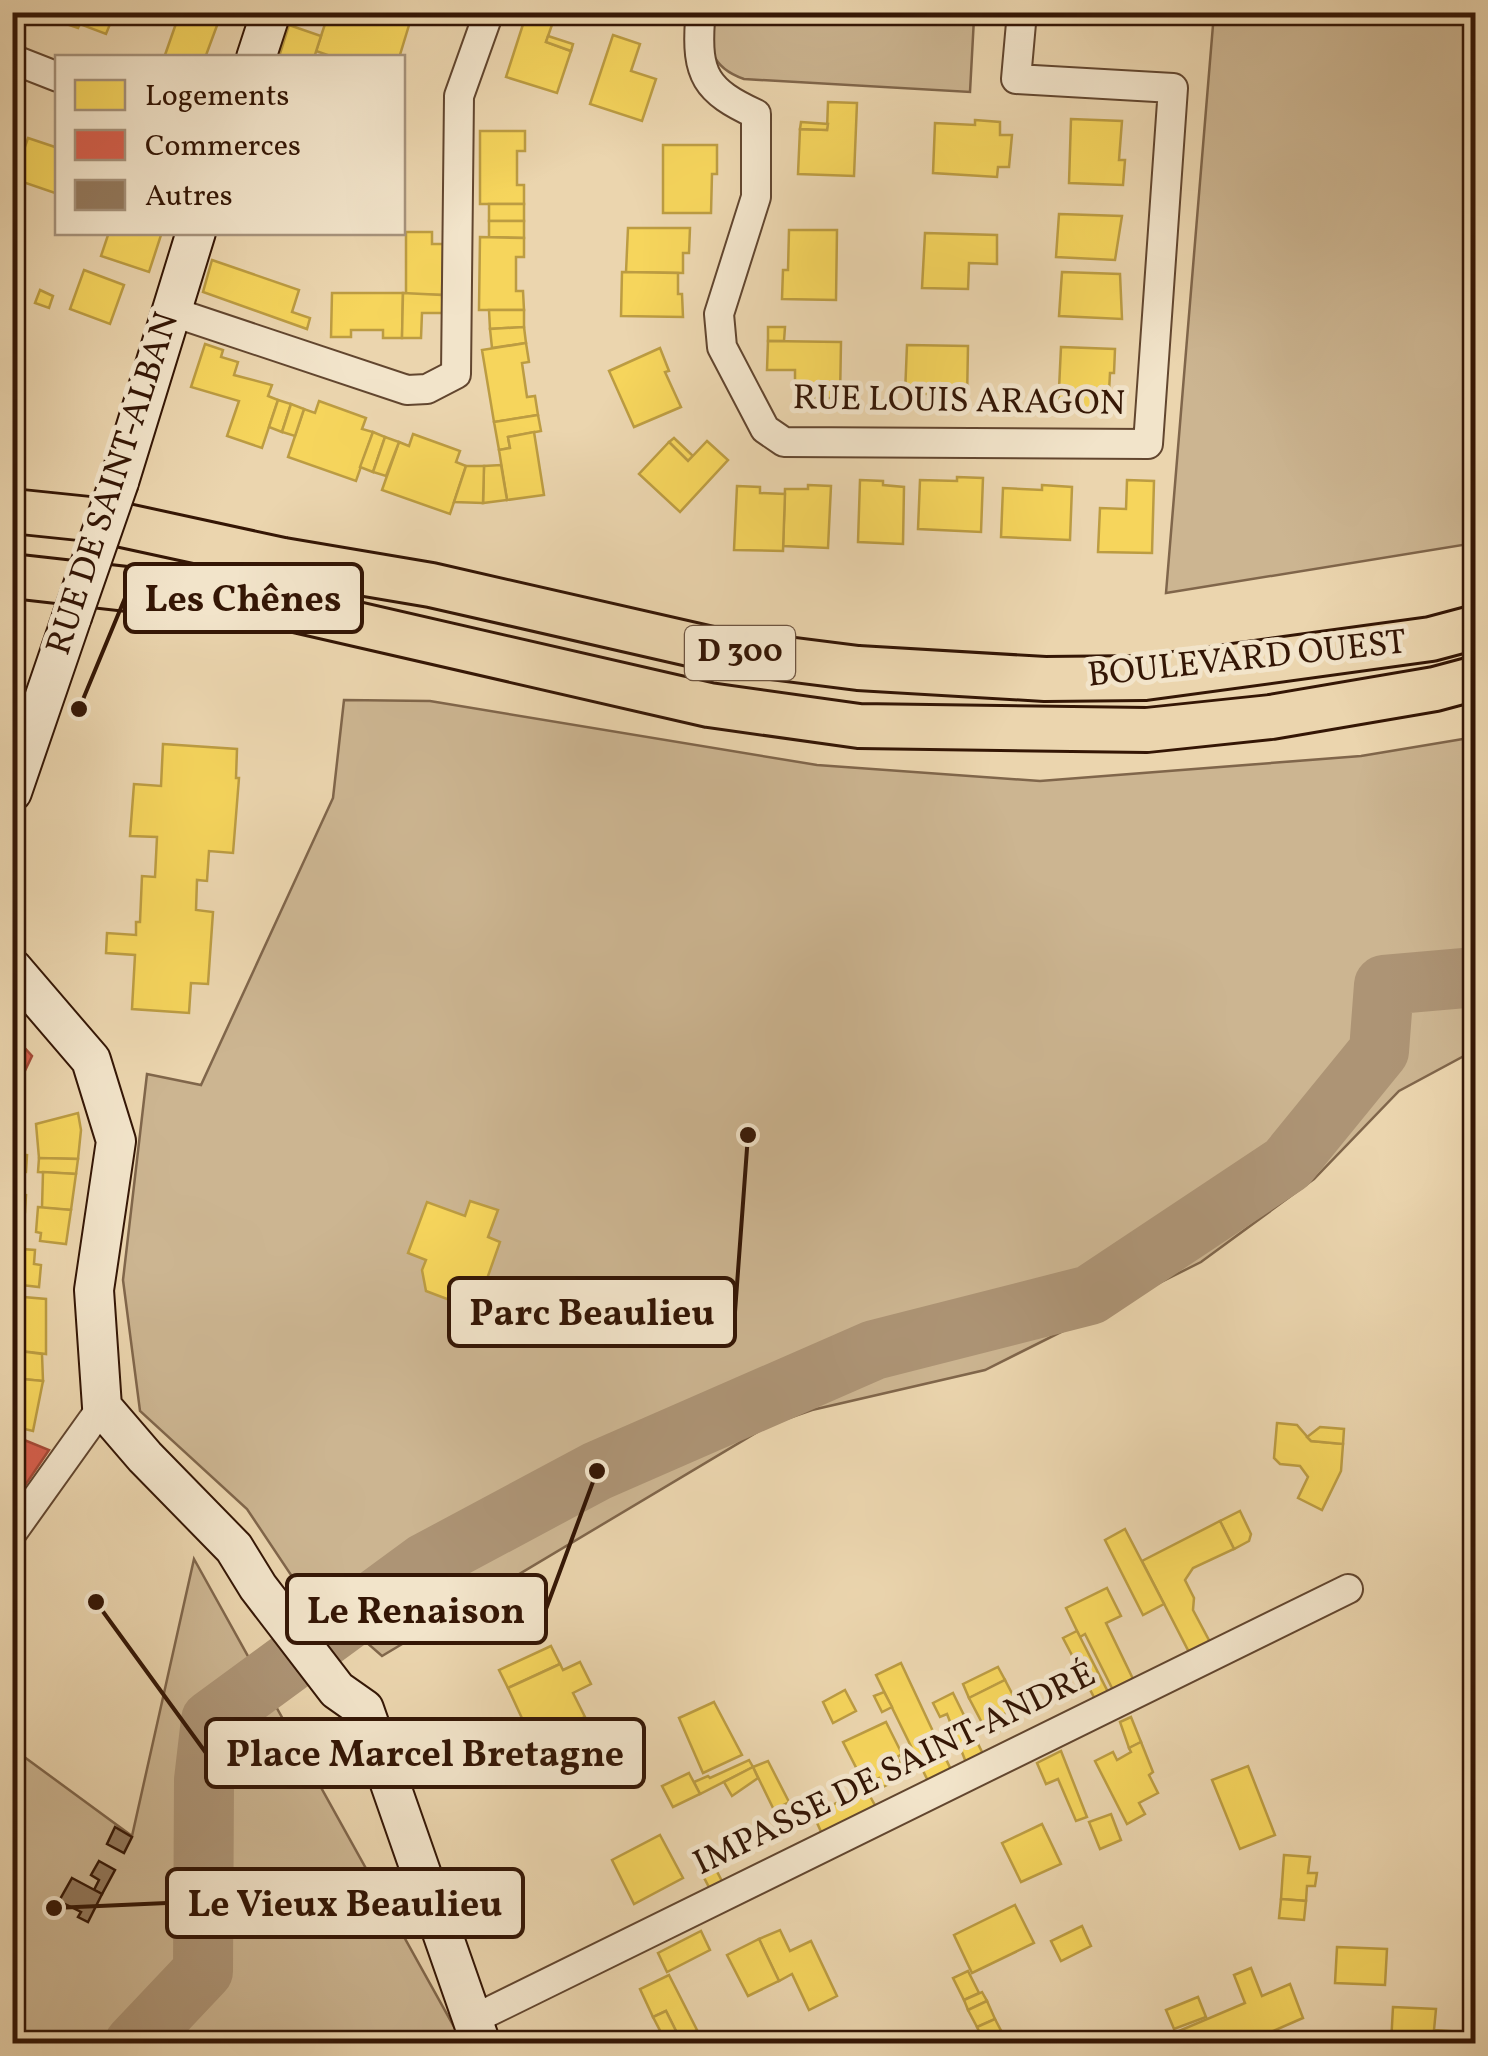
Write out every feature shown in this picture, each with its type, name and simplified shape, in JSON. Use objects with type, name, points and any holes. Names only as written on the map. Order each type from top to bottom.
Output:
[{"type":"main road","name":"BOULEVARD OUEST","points":[[12,511],[99,520],[282,560],[431,585],[716,650],[858,668],[1045,679],[1145,678],[1431,639],[1476,627]]},
{"type":"main road","name":"BOULEVARD OUEST","points":[[12,576],[278,606],[708,705],[858,726],[1147,730],[1271,717],[1435,689],[1476,678]]},
{"type":"street","points":[[257,55],[272,12]]},
{"type":"street","points":[[170,311],[407,390],[427,389],[456,374],[459,96],[489,12]]},
{"type":"street","name":"RUE LOUIS ARAGON","points":[[694,15],[702,73],[722,96],[756,114],[756,197],[719,314],[722,347],[765,428],[784,442],[1148,444],[1173,88],[1016,79],[1022,12]]},
{"type":"street","points":[[12,60],[55,76]]},
{"type":"street","name":"RUE DE SAINT-ALBAN","points":[[12,792],[119,482],[195,235]]},
{"type":"street","points":[[12,968],[91,1060],[116,1141],[94,1290],[102,1407],[234,1548],[258,1587],[337,1690],[364,1710],[483,2035]]},
{"type":"street","points":[[12,1533],[102,1407]]},
{"type":"street","name":"IMPASSE DE SAINT-ANDRÉ","points":[[483,2035],[1348,1589]]},
{"type":"shaded area","points":[[870,12],[974,18],[970,92],[744,79],[724,68],[713,54],[711,35],[718,13]]},
{"type":"shaded area","points":[[1214,13],[1475,13],[1475,543],[1166,593]]},
{"type":"shaded area","points":[[344,700],[430,701],[817,765],[1040,781],[1361,756],[1475,737],[1475,1050],[1399,1091],[1314,1179],[1201,1262],[985,1370],[812,1410],[769,1425],[382,1656],[293,1578],[247,1509],[140,1411],[123,1280],[147,1074],[201,1085],[333,798]]},
{"type":"shaded area","points":[[194,1559],[463,2043],[13,2043],[12,1748],[132,1836]]},
{"type":"building: Logements","points":[[60,12],[115,12],[106,34],[57,21]]},
{"type":"building: Logements","points":[[180,12],[222,12],[206,55],[165,55]]},
{"type":"building: Logements","points":[[329,12],[413,12],[400,55],[327,55],[316,51]]},
{"type":"building: Logements","points":[[527,12],[555,16],[546,42],[571,51],[557,93],[506,77]]},
{"type":"building: Logements","points":[[289,25],[321,36],[315,55],[280,55]]},
{"type":"building: Logements","points":[[613,35],[640,44],[631,71],[656,79],[642,121],[590,104]]},
{"type":"building: Logements","points":[[548,36],[573,44],[571,51],[546,42]]},
{"type":"building: Logements","points":[[828,102],[857,103],[854,176],[798,174],[800,129],[827,130]]},
{"type":"building: Logements","points":[[1071,119],[1122,121],[1119,160],[1125,160],[1123,185],[1069,183]]},
{"type":"building: Logements","points":[[975,120],[1000,122],[1000,135],[1012,135],[1009,167],[998,167],[997,177],[933,173],[935,123],[975,125]]},
{"type":"building: Logements","points":[[801,122],[828,124],[827,130],[800,129]]},
{"type":"building: Logements","points":[[480,131],[525,131],[525,151],[517,151],[517,185],[524,185],[524,204],[480,204]]},
{"type":"building: Logements","points":[[28,138],[55,147],[55,193],[14,179]]},
{"type":"building: Logements","points":[[663,145],[717,145],[711,213],[663,213]]},
{"type":"building: Logements","points":[[489,204],[524,204],[524,221],[489,221]]},
{"type":"building: Logements","points":[[1059,214],[1122,216],[1115,260],[1056,257]]},
{"type":"building: Logements","points":[[489,221],[524,221],[524,238],[489,237]]},
{"type":"building: Logements","points":[[628,228],[690,228],[689,253],[683,253],[683,273],[626,272]]},
{"type":"building: Logements","points":[[789,230],[837,230],[836,300],[782,299],[783,270],[788,270]]},
{"type":"building: Logements","points":[[406,232],[432,232],[432,244],[443,244],[442,295],[406,294]]},
{"type":"building: Logements","points":[[925,233],[997,235],[997,264],[969,263],[968,289],[922,288]]},
{"type":"building: Logements","points":[[108,235],[161,235],[149,272],[101,256]]},
{"type":"building: Logements","points":[[480,237],[524,238],[524,257],[516,257],[516,291],[523,291],[524,310],[479,310]]},
{"type":"building: Logements","points":[[212,260],[299,290],[292,312],[310,318],[307,329],[203,292]]},
{"type":"building: Logements","points":[[84,270],[124,285],[110,324],[70,309]]},
{"type":"building: Logements","points":[[622,272],[678,273],[683,317],[621,316]]},
{"type":"building: Logements","points":[[1062,272],[1120,274],[1122,319],[1059,316]]},
{"type":"building: Logements","points":[[40,290],[53,296],[49,308],[35,303]]},
{"type":"building: Logements","points":[[332,293],[403,293],[402,338],[383,338],[383,330],[351,330],[351,337],[331,337]]},
{"type":"building: Logements","points":[[403,293],[442,295],[443,313],[422,313],[421,338],[402,338]]},
{"type":"building: Logements","points":[[489,310],[524,310],[524,327],[490,329]]},
{"type":"building: Logements","points":[[524,327],[526,343],[492,348],[490,329]]},
{"type":"building: Logements","points":[[768,327],[785,327],[784,341],[768,341]]},
{"type":"building: Logements","points":[[768,341],[841,342],[840,398],[795,398],[795,370],[767,370]]},
{"type":"building: Logements","points":[[526,343],[529,362],[522,363],[527,397],[535,396],[538,415],[494,422],[482,350]]},
{"type":"building: Logements","points":[[205,344],[223,350],[221,357],[238,362],[234,375],[272,385],[268,396],[278,400],[262,448],[227,436],[239,401],[191,387]]},
{"type":"building: Logements","points":[[907,345],[968,346],[967,400],[944,400],[944,394],[905,394]]},
{"type":"building: Logements","points":[[1061,347],[1115,349],[1108,411],[1058,410]]},
{"type":"building: Logements","points":[[660,348],[669,371],[665,372],[681,407],[634,427],[609,371]]},
{"type":"building: Logements","points":[[278,400],[291,404],[282,432],[269,427]]},
{"type":"building: Logements","points":[[319,401],[366,418],[362,429],[373,432],[356,481],[288,457],[304,409],[315,413]]},
{"type":"building: Logements","points":[[291,404],[304,409],[295,436],[282,432]]},
{"type":"building: Logements","points":[[538,415],[541,431],[508,437],[510,448],[499,450],[494,422]]},
{"type":"building: Logements","points":[[373,432],[385,437],[373,472],[360,467]]},
{"type":"building: Logements","points":[[534,432],[544,495],[507,500],[499,450],[510,448],[508,437]]},
{"type":"building: Logements","points":[[413,434],[460,451],[456,462],[466,466],[450,514],[382,490],[399,442],[409,446]]},
{"type":"building: Logements","points":[[385,437],[399,442],[386,476],[373,472]]},
{"type":"building: Logements","points":[[674,438],[693,456],[688,461],[669,442]]},
{"type":"building: Logements","points":[[707,441],[728,460],[680,512],[639,474],[669,442],[688,461]]},
{"type":"building: Logements","points":[[501,465],[507,500],[483,503],[484,466]]},
{"type":"building: Logements","points":[[466,466],[484,466],[483,503],[454,502]]},
{"type":"building: Logements","points":[[957,477],[983,478],[981,532],[918,529],[920,480],[957,481]]},
{"type":"building: Logements","points":[[860,480],[904,487],[903,544],[858,542]]},
{"type":"building: Logements","points":[[1127,480],[1154,481],[1152,553],[1098,552],[1100,508],[1126,509]]},
{"type":"building: Logements","points":[[808,485],[831,486],[828,548],[783,546],[785,489],[808,489]]},
{"type":"building: Logements","points":[[1042,485],[1072,487],[1070,540],[1001,537],[1003,488],[1042,490]]},
{"type":"building: Logements","points":[[737,486],[760,487],[760,493],[785,494],[783,551],[734,550]]},
{"type":"building: Logements","points":[[163,744],[237,749],[239,778],[233,853],[209,851],[207,881],[197,880],[196,910],[213,912],[208,984],[191,983],[189,1013],[132,1009],[135,955],[106,953],[107,933],[136,935],[142,876],[155,877],[157,837],[130,836],[134,784],[161,786]]},
{"type":"building: Logements","points":[[78,1113],[78,1159],[39,1158],[36,1124]]},
{"type":"building: Logements","points":[[12,1131],[21,1132],[19,1154],[27,1155],[26,1172],[12,1171]]},
{"type":"building: Logements","points":[[39,1158],[78,1159],[76,1174],[38,1172]]},
{"type":"building: Logements","points":[[12,1171],[18,1172],[16,1194],[26,1195],[25,1212],[12,1210]]},
{"type":"building: Logements","points":[[43,1172],[76,1174],[71,1210],[42,1208]]},
{"type":"building: Logements","points":[[470,1201],[498,1210],[488,1237],[500,1242],[476,1310],[426,1291],[422,1270],[426,1260],[408,1253],[427,1202],[465,1216]]},
{"type":"building: Logements","points":[[38,1207],[71,1210],[66,1244],[40,1241],[41,1233],[36,1232]]},
{"type":"building: Logements","points":[[12,1233],[23,1234],[22,1249],[35,1250],[34,1264],[41,1265],[39,1287],[12,1284]]},
{"type":"building: Logements","points":[[12,1296],[46,1299],[46,1354],[12,1350]]},
{"type":"building: Logements","points":[[12,1350],[42,1354],[43,1381],[12,1378]]},
{"type":"building: Logements","points":[[12,1378],[43,1381],[33,1431],[12,1426]]},
{"type":"building: Logements","points":[[1277,1423],[1297,1425],[1311,1441],[1343,1444],[1341,1471],[1322,1510],[1298,1498],[1308,1477],[1300,1466],[1280,1464],[1274,1458]]},
{"type":"building: Logements","points":[[1320,1427],[1344,1429],[1343,1444],[1311,1441],[1307,1437]]},
{"type":"building: Logements","points":[[1240,1511],[1251,1534],[1249,1541],[1234,1549],[1220,1521]]},
{"type":"building: Logements","points":[[1220,1521],[1234,1549],[1193,1568],[1185,1580],[1194,1598],[1193,1610],[1211,1644],[1190,1654],[1142,1561]]},
{"type":"building: Logements","points":[[1125,1529],[1164,1604],[1143,1615],[1105,1540]]},
{"type":"building: Logements","points":[[1107,1588],[1121,1616],[1106,1623],[1134,1681],[1114,1692],[1085,1634],[1080,1637],[1066,1608]]},
{"type":"building: Logements","points":[[1077,1631],[1109,1694],[1096,1701],[1063,1638]]},
{"type":"building: Logements","points":[[551,1646],[560,1664],[508,1688],[499,1670]]},
{"type":"building: Logements","points":[[580,1662],[591,1684],[573,1693],[585,1717],[533,1742],[508,1688],[560,1664],[563,1670]]},
{"type":"building: Logements","points":[[901,1663],[952,1772],[929,1783],[876,1675]]},
{"type":"building: Logements","points":[[998,1667],[1005,1680],[969,1698],[963,1684]]},
{"type":"building: Logements","points":[[1005,1680],[1019,1707],[1000,1716],[1006,1728],[989,1736],[969,1698]]},
{"type":"building: Logements","points":[[845,1690],[856,1711],[833,1723],[823,1702]]},
{"type":"building: Logements","points":[[884,1692],[892,1707],[882,1712],[874,1696]]},
{"type":"building: Logements","points":[[953,1693],[984,1756],[967,1765],[947,1714],[940,1717],[933,1703]]},
{"type":"building: Logements","points":[[714,1702],[742,1755],[703,1773],[679,1718]]},
{"type":"building: Logements","points":[[1131,1717],[1141,1742],[1129,1748],[1120,1722]]},
{"type":"building: Logements","points":[[886,1722],[902,1754],[897,1757],[906,1775],[883,1787],[879,1778],[865,1785],[843,1742]]},
{"type":"building: Logements","points":[[1141,1742],[1158,1793],[1139,1803],[1145,1814],[1127,1824],[1095,1761],[1113,1752],[1117,1760]]},
{"type":"building: Logements","points":[[1061,1751],[1087,1817],[1076,1821],[1058,1779],[1046,1784],[1037,1763]]},
{"type":"building: Logements","points":[[749,1760],[753,1767],[700,1794],[694,1782]]},
{"type":"building: Logements","points":[[768,1761],[789,1802],[774,1810],[753,1767]]},
{"type":"building: Logements","points":[[1248,1766],[1275,1835],[1240,1849],[1212,1780]]},
{"type":"building: Logements","points":[[753,1767],[758,1778],[732,1796],[724,1782]]},
{"type":"building: Logements","points":[[689,1773],[700,1794],[673,1807],[662,1786]]},
{"type":"building: Logements","points":[[866,1789],[877,1809],[823,1836],[813,1814]]},
{"type":"building: Logements","points":[[1111,1814],[1121,1840],[1100,1849],[1089,1822]]},
{"type":"building: Logements","points":[[1042,1824],[1061,1864],[1021,1882],[1002,1843]]},
{"type":"building: Logements","points":[[660,1835],[683,1878],[634,1904],[612,1860]]},
{"type":"building: Logements","points":[[1284,1855],[1310,1857],[1308,1873],[1317,1873],[1315,1886],[1307,1886],[1306,1901],[1281,1899]]},
{"type":"building: Logements","points":[[712,1862],[724,1885],[711,1891],[699,1868]]},
{"type":"building: Logements","points":[[1281,1899],[1306,1901],[1304,1920],[1279,1918]]},
{"type":"building: Logements","points":[[1015,1905],[1034,1943],[972,1973],[954,1935]]},
{"type":"building: Logements","points":[[1082,1926],[1091,1946],[1061,1961],[1051,1941]]},
{"type":"building: Logements","points":[[780,1930],[790,1951],[811,1941],[837,1996],[809,2010],[792,1974],[779,1981],[759,1939]]},
{"type":"building: Logements","points":[[701,1931],[710,1950],[667,1972],[658,1953]]},
{"type":"building: Logements","points":[[759,1939],[779,1981],[748,1996],[727,1955]]},
{"type":"building: Logements","points":[[1337,1947],[1387,1949],[1385,1985],[1335,1983]]},
{"type":"building: Logements","points":[[1251,1968],[1262,1996],[1290,1984],[1303,2018],[1243,2044],[1176,2044],[1172,2034],[1245,2003],[1234,1975]]},
{"type":"building: Logements","points":[[968,1971],[979,1993],[964,2000],[953,1978]]},
{"type":"building: Logements","points":[[669,1975],[697,2030],[680,2039],[666,2011],[653,2017],[640,1989]]},
{"type":"building: Logements","points":[[982,1992],[987,2001],[968,2010],[964,2000]]},
{"type":"building: Logements","points":[[1198,1997],[1206,2017],[1174,2029],[1166,2010]]},
{"type":"building: Logements","points":[[987,2001],[995,2019],[977,2027],[968,2010]]},
{"type":"building: Logements","points":[[1393,2007],[1436,2009],[1434,2030],[1476,2033],[1476,2044],[1391,2044]]},
{"type":"building: Logements","points":[[666,2011],[680,2039],[670,2044],[653,2017]]},
{"type":"building: Logements","points":[[995,2019],[1008,2044],[985,2044],[977,2027]]},
{"type":"building: Commerces","points":[[12,1034],[32,1056],[12,1098]]},
{"type":"building: Commerces","points":[[12,1435],[49,1450],[26,1484],[12,1477]]},
{"type":"building: Autres","points":[[115,1827],[132,1837],[124,1853],[107,1844]]},
{"type":"building: Autres","points":[[99,1861],[115,1870],[102,1894],[94,1890],[99,1880],[91,1875]]},
{"type":"building: Autres","points":[[72,1878],[102,1894],[88,1922],[78,1917],[81,1912],[59,1901]]},
{"type":"waterway","points":[[134,2044],[203,1971],[204,1780],[211,1720],[425,1563],[597,1471],[874,1350],[1090,1295],[1287,1164],[1379,1051],[1384,985],[1476,977]]},
{"type":"place","name":"Les Chênes","points":[[79,709]]},
{"type":"place","name":"Parc Beaulieu","points":[[748,1135]]},
{"type":"place","name":"Le Renaison","points":[[597,1471]]},
{"type":"place","name":"Place Marcel Bretagne","points":[[96,1602]]},
{"type":"place","name":"Le Vieux Beaulieu","points":[[54,1908]]}]
